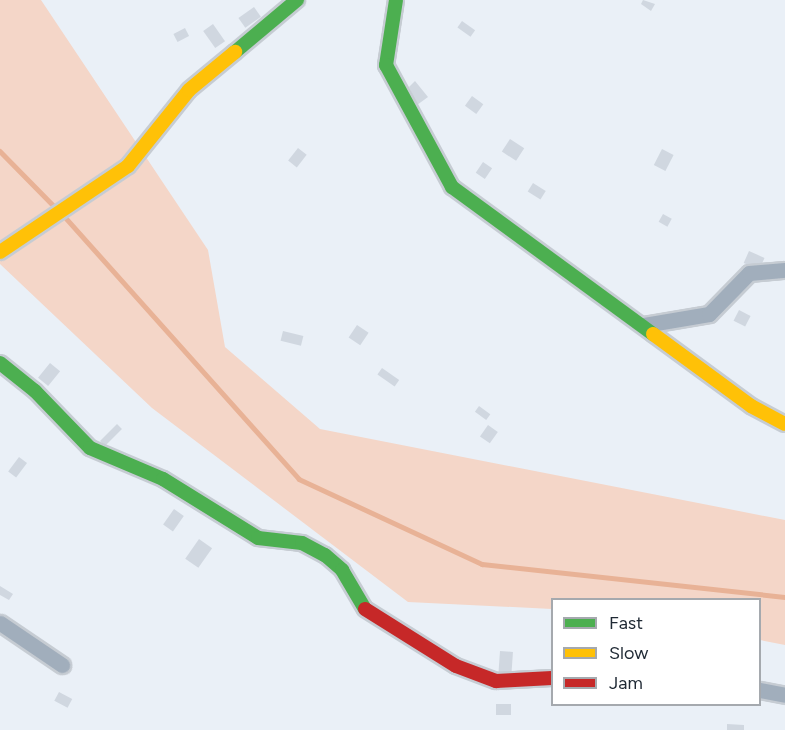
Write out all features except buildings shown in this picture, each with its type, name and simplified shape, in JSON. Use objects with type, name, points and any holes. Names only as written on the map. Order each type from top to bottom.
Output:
[{"type":"street","points":[[0,252],[128,166],[189,90],[297,0]]},
{"type":"street","points":[[396,0],[386,65],[452,187],[644,324],[751,406],[785,424]]},
{"type":"street","points":[[644,324],[709,314],[749,273],[785,270]]},
{"type":"street","points":[[0,363],[35,391],[90,448],[163,479],[258,538],[302,543],[325,555],[342,570],[362,606],[374,618],[456,666],[496,681],[551,678]]},
{"type":"street","points":[[0,623],[62,665]]},
{"type":"street","points":[[761,690],[785,695]]},
{"type":"shaded area","points":[[0,0],[41,0],[208,250],[225,347],[320,429],[785,520],[785,645],[761,640],[761,598],[551,598],[551,609],[408,602],[152,408],[0,264]]},
{"type":"waterway","points":[[0,151],[55,207]]},
{"type":"waterway","points":[[65,217],[299,479],[482,564],[785,597]]},
{"type":"traffic: fast","points":[[235,52],[297,0]]},
{"type":"traffic: fast","points":[[396,0],[386,65],[452,187],[653,334]]},
{"type":"traffic: fast","points":[[0,363],[35,391],[90,448],[163,479],[258,538],[302,543],[325,555],[342,570],[365,609]]},
{"type":"traffic: slow","points":[[0,252],[128,166],[189,90],[235,52]]},
{"type":"traffic: slow","points":[[653,334],[751,406],[785,424]]},
{"type":"traffic: jam","points":[[365,609],[456,666],[496,681],[551,678]]}]
